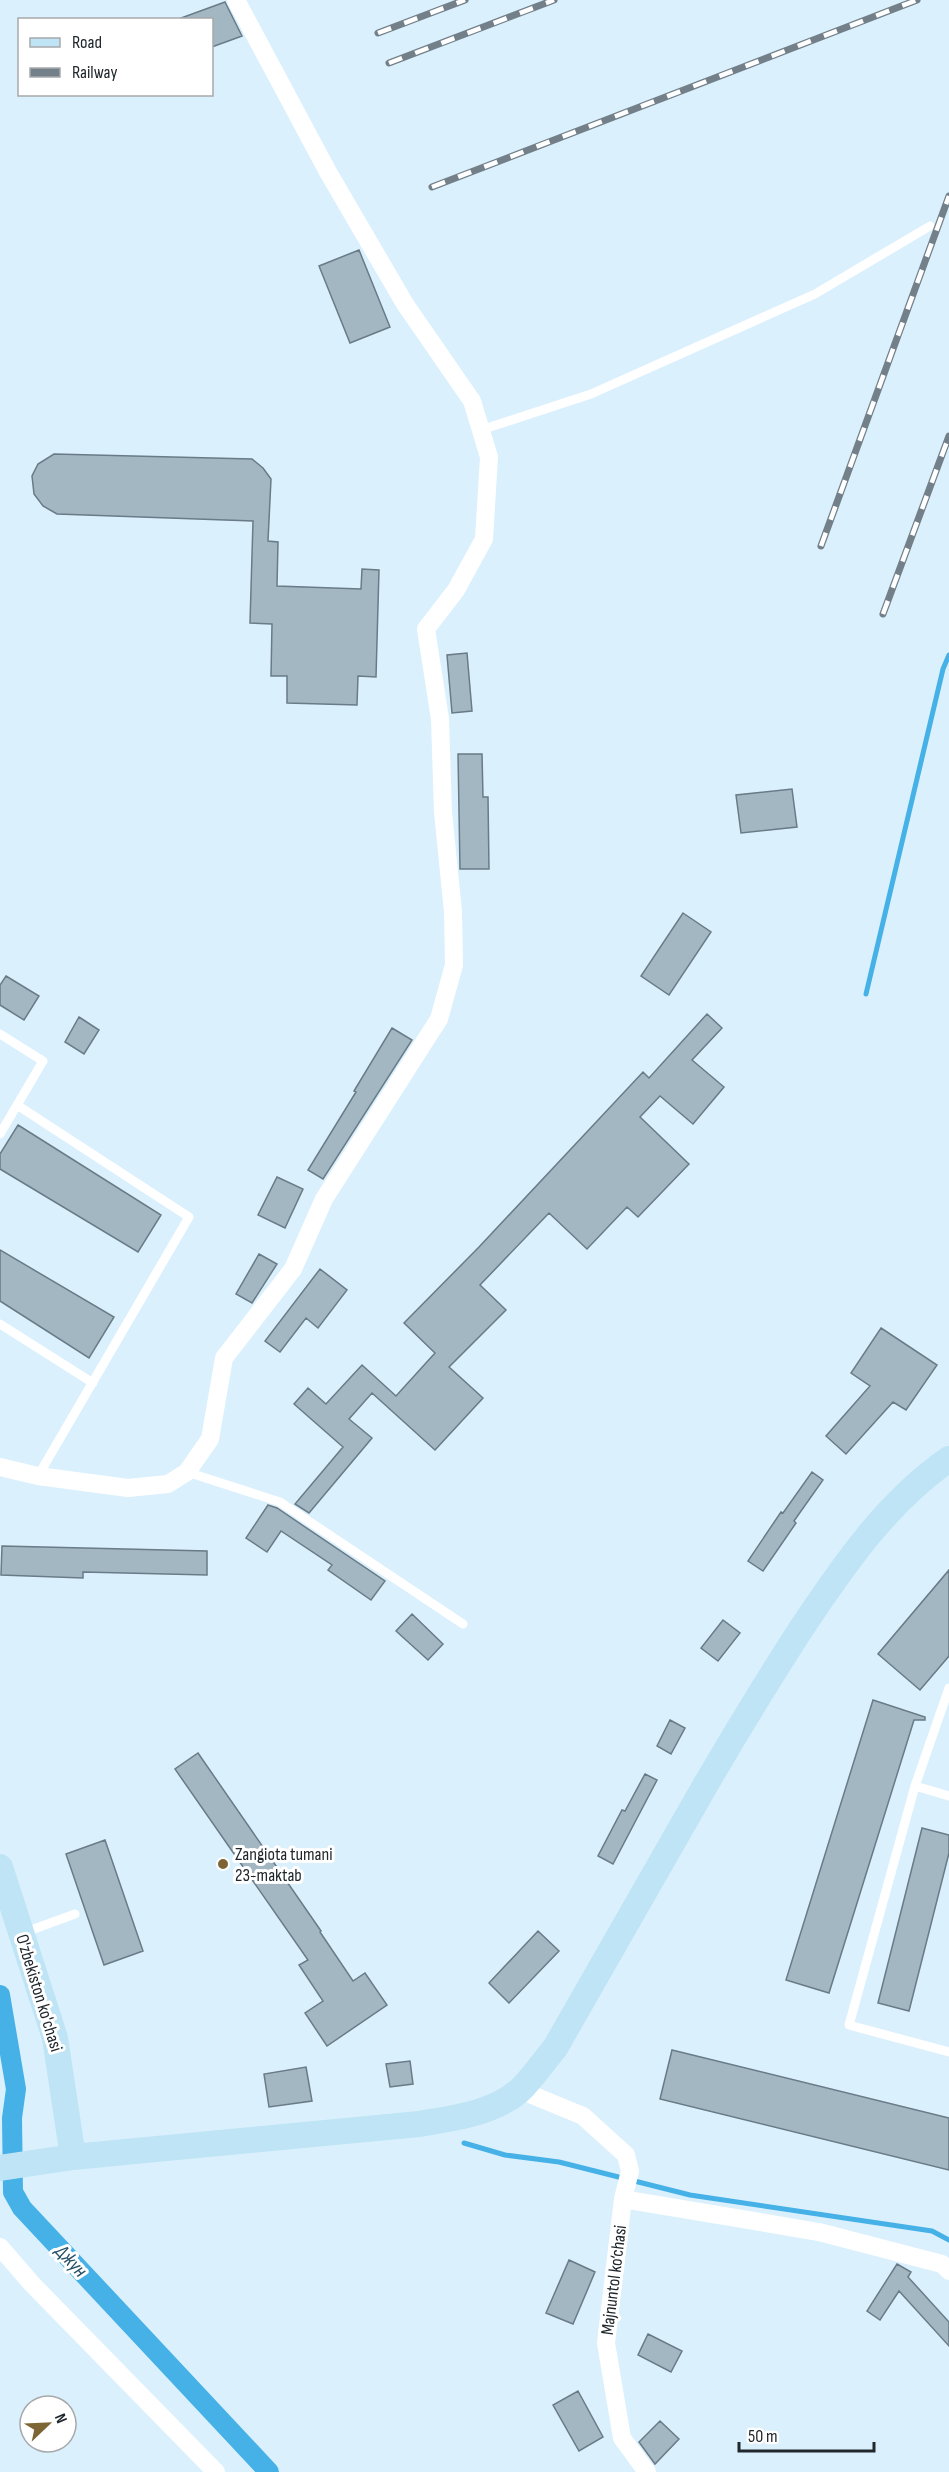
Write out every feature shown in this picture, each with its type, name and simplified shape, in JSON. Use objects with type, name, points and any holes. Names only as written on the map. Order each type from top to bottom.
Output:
[{"type":"main road","points":[[12,2166],[73,2157],[419,2124],[499,2105],[520,2090],[555,2048],[752,1704],[836,1576],[880,1521],[909,1492],[949,1459]]},
{"type":"main road","name":"O'zbekiston ko'chasi","points":[[0,1867],[55,2038],[73,2157]]},
{"type":"street","points":[[0,1467],[38,1476],[128,1488],[168,1484],[187,1472],[210,1439],[224,1358],[293,1269],[324,1199],[439,1019],[454,965],[453,912],[443,812],[441,719],[426,629],[456,590],[484,540],[489,457],[472,401],[405,304],[328,172],[236,0]]},
{"type":"street","points":[[520,2090],[583,2116],[626,2155],[626,2186],[942,2264],[949,2271]]},
{"type":"street","name":"Majnuntol ko‘chasi","points":[[626,2186],[606,2343],[622,2438],[647,2472]]},
{"type":"street","points":[[0,2247],[32,2284],[216,2472]]},
{"type":"lane","points":[[481,430],[591,394],[815,294],[930,226]]},
{"type":"lane","points":[[0,1034],[43,1061],[0,1134]]},
{"type":"lane","points":[[17,1105],[189,1217],[38,1476]]},
{"type":"lane","points":[[0,1324],[93,1383]]},
{"type":"lane","points":[[187,1472],[280,1502],[463,1624]]},
{"type":"lane","points":[[949,1688],[915,1786],[849,2025],[949,2052]]},
{"type":"lane","points":[[915,1786],[949,1796]]},
{"type":"lane","points":[[21,1934],[75,1914]]},
{"type":"building","points":[[225,2],[242,36],[213,47],[213,18],[181,18]]},
{"type":"building","points":[[359,250],[390,327],[350,343],[319,266]]},
{"type":"building","points":[[54,454],[252,459],[263,468],[271,479],[268,541],[278,542],[277,586],[361,589],[362,569],[379,570],[376,677],[358,676],[357,705],[287,703],[287,676],[271,676],[272,624],[250,623],[253,521],[57,514],[43,506],[34,494],[32,476],[38,464]]},
{"type":"building","points":[[467,653],[472,711],[452,713],[447,655]]},
{"type":"building","points":[[458,754],[482,754],[483,797],[488,797],[489,869],[460,869]]},
{"type":"building","points":[[792,789],[797,827],[741,833],[736,795]]},
{"type":"building","points":[[683,913],[711,932],[669,995],[641,976]]},
{"type":"building","points":[[6,976],[39,996],[24,1020],[0,1005],[0,985]]},
{"type":"building","points":[[707,1014],[722,1028],[692,1060],[724,1087],[693,1124],[660,1096],[640,1117],[689,1164],[638,1217],[627,1207],[587,1249],[549,1213],[480,1285],[506,1310],[449,1367],[483,1398],[435,1450],[372,1393],[349,1419],[372,1438],[309,1513],[295,1504],[343,1447],[294,1404],[308,1388],[326,1404],[362,1365],[396,1396],[435,1353],[404,1323],[479,1247],[643,1072],[649,1078]]},
{"type":"building","points":[[79,1017],[99,1030],[84,1054],[65,1042]]},
{"type":"building","points":[[392,1028],[412,1040],[323,1179],[308,1170]]},
{"type":"building","points":[[18,1125],[161,1215],[138,1252],[0,1169],[0,1154]]},
{"type":"building","points":[[277,1177],[303,1189],[285,1228],[258,1215]]},
{"type":"building","points":[[0,1250],[114,1317],[89,1358],[0,1301]]},
{"type":"building","points":[[259,1254],[277,1264],[252,1303],[236,1294]]},
{"type":"building","points":[[320,1269],[347,1290],[318,1328],[306,1318],[280,1352],[265,1341]]},
{"type":"building","points":[[881,1328],[937,1365],[906,1410],[893,1402],[846,1454],[826,1436],[870,1386],[851,1373]]},
{"type":"building","points":[[812,1472],[823,1480],[763,1571],[748,1561],[781,1512],[783,1513]]},
{"type":"building","points":[[268,1505],[277,1508],[385,1581],[371,1600],[328,1570],[332,1565],[281,1531],[267,1552],[246,1538]]},
{"type":"building","points":[[2,1546],[207,1551],[207,1575],[83,1572],[83,1578],[1,1575]]},
{"type":"building","points":[[949,1570],[949,1656],[920,1690],[878,1654]]},
{"type":"building","points":[[412,1614],[443,1644],[428,1660],[396,1631]]},
{"type":"building","points":[[723,1620],[740,1633],[718,1661],[701,1648]]},
{"type":"building","points":[[873,1700],[925,1717],[925,1720],[914,1720],[829,1993],[786,1980]]},
{"type":"building","points":[[670,1720],[685,1728],[671,1754],[657,1746]]},
{"type":"building","points":[[198,1753],[353,1981],[365,1973],[387,2005],[327,2046],[305,2013],[323,2001],[299,1965],[308,1960],[175,1769]]},
{"type":"building","points":[[645,1774],[657,1780],[613,1864],[598,1856],[622,1810],[625,1811]]},
{"type":"building","points":[[922,1828],[949,1835],[949,1853],[909,2011],[878,2003]]},
{"type":"building","points":[[105,1840],[143,1951],[104,1965],[66,1854]]},
{"type":"building","points":[[538,1931],[559,1951],[509,2003],[489,1983]]},
{"type":"building","points":[[672,2050],[949,2118],[949,2170],[660,2099]]},
{"type":"building","points":[[410,2061],[413,2084],[390,2087],[386,2064]]},
{"type":"building","points":[[306,2067],[312,2101],[269,2107],[264,2074]]},
{"type":"building","points":[[569,2260],[595,2272],[573,2324],[546,2313]]},
{"type":"building","points":[[897,2264],[911,2272],[908,2277],[949,2322],[949,2346],[899,2291],[880,2320],[867,2311]]},
{"type":"building","points":[[648,2334],[682,2351],[671,2372],[638,2355]]},
{"type":"building","points":[[578,2391],[603,2437],[579,2451],[553,2405]]},
{"type":"building","points":[[660,2421],[679,2439],[655,2464],[639,2442]]},
{"type":"waterway","points":[[866,994],[943,669],[949,655]]},
{"type":"waterway","name":"Джун","points":[[0,1995],[16,2089],[12,2118],[13,2192],[22,2208],[269,2472]]},
{"type":"waterway","points":[[464,2143],[505,2155],[559,2162],[690,2195],[932,2231],[949,2240]]},
{"type":"railway","points":[[378,33],[465,0]]},
{"type":"railway","points":[[389,63],[554,0]]},
{"type":"railway","points":[[432,187],[917,0]]},
{"type":"railway","points":[[821,546],[949,196]]},
{"type":"railway","points":[[883,614],[949,436]]},
{"type":"place","name":"Zangiota tumani 23-maktab","points":[[223,1864]]}]
